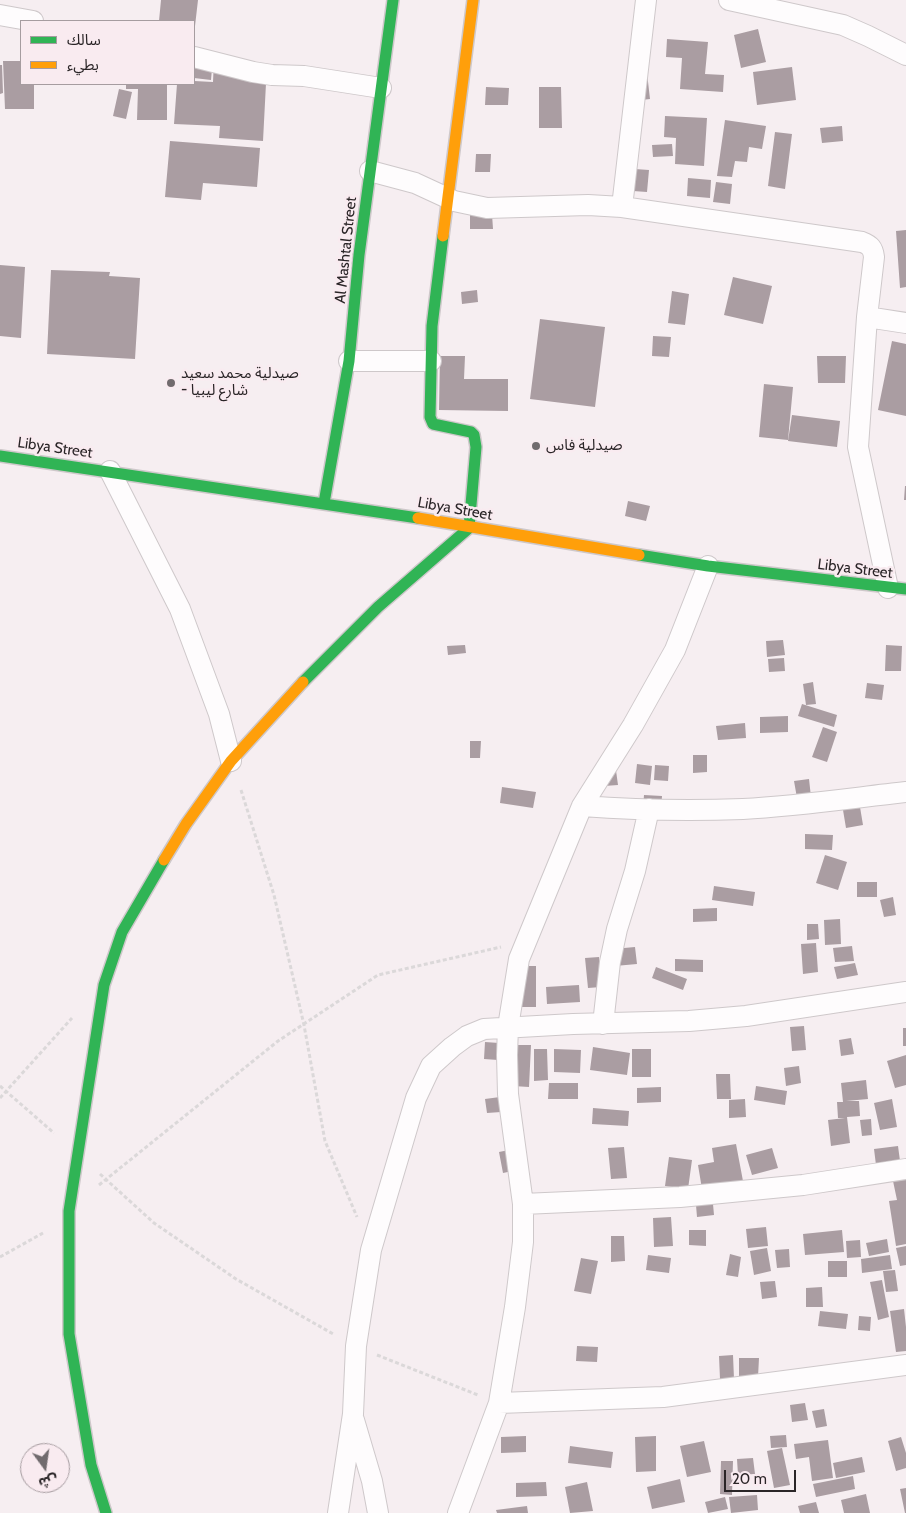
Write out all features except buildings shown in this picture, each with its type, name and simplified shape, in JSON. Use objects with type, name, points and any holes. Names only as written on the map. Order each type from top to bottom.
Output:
[{"type":"main road","name":"Al Mashtal Street","points":[[324,503],[349,361],[359,255],[393,0]]},
{"type":"main road","points":[[106,1513],[91,1465],[69,1334],[68,1211],[104,985],[122,932],[150,882],[181,832],[231,761],[290,695],[378,607],[469,528],[476,439],[471,432],[432,422],[430,417],[432,326],[473,0]]},
{"type":"main road","name":"Libya Street","points":[[0,456],[324,503],[708,566],[897,589]]},
{"type":"street","points":[[622,207],[646,0]]},
{"type":"street","points":[[729,0],[843,25],[906,55]]},
{"type":"street","points":[[0,15],[27,20]]},
{"type":"street","points":[[195,57],[253,72],[272,75],[304,76],[381,88]]},
{"type":"street","points":[[370,171],[416,183],[448,198],[487,208],[588,205],[622,207],[862,242],[870,245],[874,251],[874,257],[867,317],[858,447],[897,589]]},
{"type":"street","points":[[867,317],[906,323]]},
{"type":"street","points":[[349,361],[431,361]]},
{"type":"street","points":[[110,471],[180,609],[219,714],[231,761]]},
{"type":"street","points":[[458,1513],[498,1403],[515,1308],[523,1242],[522,1204],[508,1094],[506,1055],[508,1027],[519,959],[582,806],[633,725],[675,650],[708,566]]},
{"type":"street","points":[[582,806],[629,810],[758,808],[906,792]]},
{"type":"street","points":[[604,1024],[610,962],[617,929],[635,871],[649,809]]},
{"type":"street","points":[[338,1513],[352,1414],[356,1346],[371,1250],[416,1098],[431,1066],[452,1047],[468,1036],[484,1029],[688,1021],[746,1016],[906,992]]},
{"type":"street","points":[[522,1204],[680,1197],[803,1185],[906,1169]]},
{"type":"street","points":[[498,1403],[663,1397],[906,1365]]},
{"type":"street","points":[[352,1414],[372,1481],[378,1513]]},
{"type":"path","points":[[231,761],[274,895],[304,1025],[325,1141],[371,1250]]},
{"type":"path","points":[[98,1185],[278,1041],[378,975],[526,941]]},
{"type":"path","points":[[0,1098],[78,1013]]},
{"type":"path","points":[[0,1086],[154,1224],[236,1279],[356,1346],[498,1403]]},
{"type":"path","points":[[0,1257],[39,1236],[68,1211]]},
{"type":"traffic: fast","points":[[324,503],[349,361],[359,255],[393,0]]},
{"type":"traffic: fast","points":[[303,682],[378,607],[469,528],[476,447],[474,435],[471,432],[433,424],[430,417],[432,326],[443,236]]},
{"type":"traffic: fast","points":[[0,456],[418,518]]},
{"type":"traffic: fast","points":[[639,555],[708,566],[906,589]]},
{"type":"traffic: fast","points":[[106,1513],[91,1465],[69,1334],[69,1211],[104,985],[122,932],[164,860]]},
{"type":"traffic: slow","points":[[443,236],[473,0]]},
{"type":"traffic: slow","points":[[418,518],[639,555]]},
{"type":"traffic: slow","points":[[164,860],[186,824],[231,761],[303,682]]},
{"type":"place","name":"صيدلية محمد سعيد - شارع ليبيا","points":[[171,383]]},
{"type":"place","name":"صيدلية فاس","points":[[536,446]]}]
